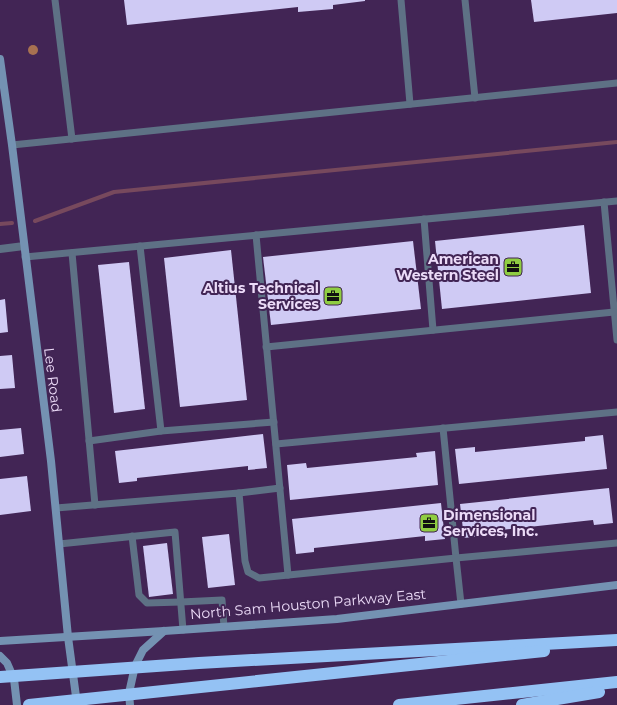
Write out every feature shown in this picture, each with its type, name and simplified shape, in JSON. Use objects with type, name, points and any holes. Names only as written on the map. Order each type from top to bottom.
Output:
[{"type":"highway","points":[[0,677],[178,664],[617,641]]},
{"type":"highway","points":[[29,705],[512,655],[617,641]]},
{"type":"highway","points":[[399,705],[617,682]]},
{"type":"highway","points":[[522,705],[617,689]]},
{"type":"main road","name":"Lee Road","points":[[0,59],[51,461],[68,637],[77,705]]},
{"type":"main road","name":"North Sam Houston Parkway East","points":[[0,641],[337,619],[617,585]]},
{"type":"main road","points":[[130,705],[129,693],[135,666],[143,650],[164,631]]},
{"type":"main road","points":[[0,656],[7,663],[14,679],[16,705]]},
{"type":"street","points":[[0,249],[24,246]]},
{"type":"lane","points":[[55,0],[72,139]]},
{"type":"lane","points":[[402,0],[410,104]]},
{"type":"lane","points":[[465,0],[475,98]]},
{"type":"lane","points":[[12,145],[617,83]]},
{"type":"lane","points":[[25,257],[617,201]]},
{"type":"lane","points":[[604,202],[617,340]]},
{"type":"lane","points":[[424,219],[433,330]]},
{"type":"lane","points":[[256,235],[288,575]]},
{"type":"lane","points":[[140,246],[162,431]]},
{"type":"lane","points":[[72,253],[95,505]]},
{"type":"lane","points":[[266,347],[614,312]]},
{"type":"lane","points":[[276,444],[617,412]]},
{"type":"lane","points":[[89,441],[162,431],[274,422]]},
{"type":"lane","points":[[443,428],[461,604]]},
{"type":"lane","points":[[56,508],[239,493],[280,488]]},
{"type":"lane","points":[[239,493],[245,561],[248,572],[259,578],[617,543]]},
{"type":"lane","points":[[59,544],[175,532],[183,630]]},
{"type":"lane","points":[[132,536],[138,595],[147,603],[222,600],[224,627]]},
{"type":"building","points":[[124,0],[365,1],[333,5],[333,9],[298,12],[298,7],[127,25]]},
{"type":"building","points":[[531,0],[617,0],[617,13],[534,22]]},
{"type":"building","name":"American Western Steel","points":[[584,225],[591,293],[442,309],[435,241]]},
{"type":"building","points":[[413,241],[421,309],[271,325],[263,257]]},
{"type":"building","points":[[231,250],[247,400],[180,407],[164,258]]},
{"type":"building","points":[[129,262],[145,409],[114,413],[98,265]]},
{"type":"building","points":[[5,299],[8,332],[0,333],[0,300]]},
{"type":"building","points":[[12,355],[15,388],[0,389],[0,356]]},
{"type":"building","points":[[21,428],[24,454],[0,457],[0,430]]},
{"type":"building","points":[[263,434],[267,468],[248,470],[248,466],[137,478],[137,481],[119,483],[115,451]]},
{"type":"building","points":[[603,435],[607,469],[459,484],[455,449],[475,447],[475,452],[585,441],[585,437]]},
{"type":"building","points":[[435,451],[438,485],[290,500],[287,465],[306,463],[307,468],[417,457],[416,453]]},
{"type":"building","points":[[27,476],[31,511],[0,515],[0,479]]},
{"type":"building","points":[[609,488],[613,523],[594,525],[593,520],[482,532],[483,536],[464,538],[460,504]]},
{"type":"building","points":[[441,503],[445,539],[425,541],[425,536],[314,548],[314,552],[296,554],[292,519]]},
{"type":"building","points":[[229,534],[235,585],[208,588],[202,537]]},
{"type":"building","points":[[167,543],[173,594],[149,597],[143,546]]},
{"type":"waterway","points":[[35,221],[114,192],[617,142]]},
{"type":"waterway","points":[[0,224],[12,223]]},
{"type":"place","name":"American Western Steel","points":[[513,267]]},
{"type":"place","name":"Altius Technical Services","points":[[333,296]]},
{"type":"place","name":"Dimensional Services, Inc.","points":[[429,523]]}]
